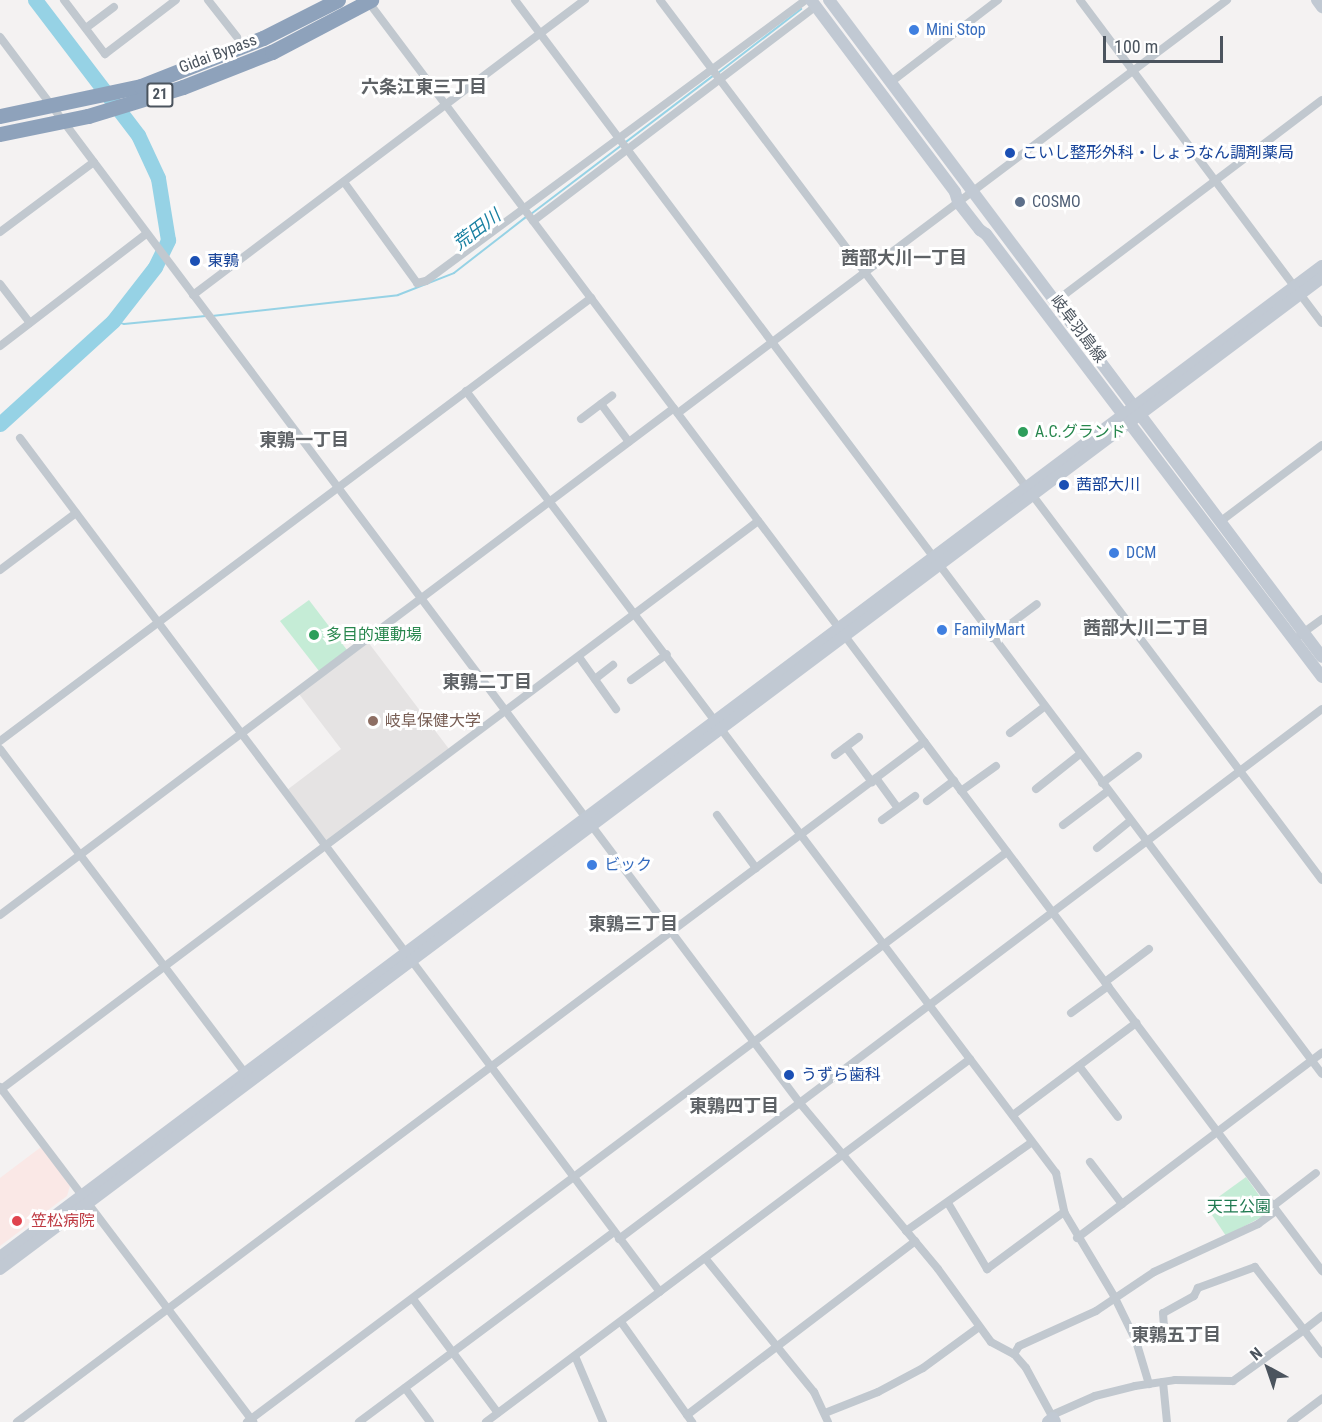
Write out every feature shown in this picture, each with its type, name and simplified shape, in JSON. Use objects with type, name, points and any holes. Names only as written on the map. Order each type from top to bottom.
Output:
[{"type":"highway","name":"Gidai Bypass","points":[[0,116],[141,86],[207,62],[338,0]]},
{"type":"highway","name":"Gidai Bypass","points":[[0,134],[124,107],[240,65],[313,32],[369,1]]},
{"type":"street","points":[[64,0],[105,54],[176,0]]},
{"type":"street","points":[[208,0],[237,37]]},
{"type":"street","points":[[515,0],[770,343],[1322,1074]]},
{"type":"street","points":[[193,295],[585,0]]},
{"type":"street","points":[[660,0],[1322,880]]},
{"type":"street","name":"岐阜羽島線","points":[[829,0],[1139,410],[1322,657]]},
{"type":"street","points":[[1080,0],[1322,323]]},
{"type":"street","points":[[0,915],[629,442],[770,343],[1227,0]]},
{"type":"street","points":[[1317,0],[1322,7]]},
{"type":"street","points":[[369,1],[1322,1271]]},
{"type":"street","points":[[891,82],[996,1]]},
{"type":"street","points":[[344,182],[417,283],[443,272],[529,216],[811,2]]},
{"type":"street","name":"岐阜羽島線","points":[[811,2],[955,192],[958,202],[1292,641],[1322,677]]},
{"type":"street","points":[[86,28],[114,7]]},
{"type":"street","points":[[0,37],[799,1102],[840,1155],[915,1241],[991,1342],[1014,1354],[1052,1419],[1095,1396],[1149,1384],[1233,1381],[1322,1316]]},
{"type":"street","points":[[1056,301],[1322,100]]},
{"type":"street","points":[[0,232],[94,162]]},
{"type":"street","points":[[0,346],[149,237]]},
{"type":"street","points":[[0,1257],[85,1199],[1030,492],[1298,290],[1322,266]]},
{"type":"street","points":[[1298,290],[1322,278]]},
{"type":"street","points":[[0,284],[30,323]]},
{"type":"street","points":[[0,741],[591,298]]},
{"type":"street","points":[[466,391],[552,501],[1056,1173],[1064,1212],[1077,1238],[1114,1296],[1136,1341],[1149,1384]]},
{"type":"street","points":[[581,419],[612,396]]},
{"type":"street","points":[[601,404],[629,442]]},
{"type":"street","points":[[20,438],[660,1292]]},
{"type":"street","points":[[1221,521],[1322,445]]},
{"type":"street","points":[[0,570],[76,513]]},
{"type":"street","points":[[758,521],[1,1088],[166,1310],[250,1421],[1007,852]]},
{"type":"street","points":[[992,638],[1037,604]]},
{"type":"street","points":[[1292,641],[1322,619]]},
{"type":"street","points":[[631,680],[667,654]]},
{"type":"street","points":[[579,657],[616,709]]},
{"type":"street","points":[[595,680],[614,665]]},
{"type":"street","points":[[1010,733],[1044,707]]},
{"type":"street","points":[[359,1422],[929,1006],[1322,709]]},
{"type":"street","points":[[835,755],[859,737]]},
{"type":"street","points":[[17,1422],[924,742]]},
{"type":"street","points":[[846,747],[898,808]]},
{"type":"street","points":[[0,749],[244,1073]]},
{"type":"street","points":[[1036,789],[1080,754]]},
{"type":"street","points":[[1102,783],[1138,756]]},
{"type":"street","points":[[961,791],[996,766]]},
{"type":"street","points":[[927,801],[954,781]]},
{"type":"street","points":[[1063,825],[1108,791]]},
{"type":"street","points":[[882,820],[915,796]]},
{"type":"street","points":[[717,815],[756,868]]},
{"type":"street","points":[[1097,848],[1130,821]]},
{"type":"street","points":[[1071,1013],[1149,949]]},
{"type":"street","points":[[0,1269],[244,1073],[408,957]]},
{"type":"street","points":[[1013,1115],[1136,1023]]},
{"type":"street","points":[[1077,1238],[1322,1053]]},
{"type":"street","points":[[486,1422],[970,1059]]},
{"type":"street","points":[[1079,1066],[1118,1117]]},
{"type":"street","points":[[906,1231],[1032,1142]]},
{"type":"street","points":[[1090,1162],[1122,1204]]},
{"type":"street","points":[[1014,1354],[1019,1346],[1096,1311],[1114,1296],[1163,1268],[1258,1224],[1316,1173]]},
{"type":"street","points":[[948,1203],[987,1269],[1064,1212]]},
{"type":"street","points":[[621,1322],[690,1418],[774,1348],[915,1241]]},
{"type":"street","points":[[705,1258],[774,1348],[814,1392],[828,1422]]},
{"type":"street","points":[[1136,1341],[1164,1329],[1163,1313],[1194,1296],[1198,1288],[1255,1267],[1322,1354]]},
{"type":"street","points":[[413,1299],[498,1413]]},
{"type":"street","points":[[825,1413],[872,1395],[923,1368],[979,1327]]},
{"type":"street","points":[[575,1356],[603,1422]]},
{"type":"street","points":[[1163,1382],[1167,1422]]},
{"type":"street","points":[[405,1388],[430,1422]]},
{"type":"street","points":[[1291,1422],[1322,1399]]},
{"type":"shaded area","name":"岐阜保健大学","points":[[368,642],[449,749],[327,841],[287,790],[341,749],[299,694]]},
{"type":"shaded area","name":"笠松病院","points":[[41,1147],[70,1186],[67,1196],[0,1246],[0,1178]]},
{"type":"green space","name":"多目的運動場","points":[[309,600],[347,650],[319,671],[280,621]]},
{"type":"green space","name":"天王公園","points":[[1246,1177],[1271,1212],[1226,1236],[1206,1206]]},
{"type":"waterway","name":"荒田川","points":[[0,424],[113,321],[155,267],[168,240],[158,178],[138,135],[35,0]]},
{"type":"waterway","name":"荒田川","points":[[718,73],[801,9]]},
{"type":"waterway","name":"荒田川","points":[[531,214],[713,76]]},
{"type":"waterway","name":"荒田川","points":[[212,316],[398,295],[454,273],[526,217]]},
{"type":"waterway","name":"荒田川","points":[[113,321],[124,324],[206,316]]},
{"type":"place","name":"Mini Stop","points":[[914,30]]},
{"type":"place","name":"こいし整形外科・しょうなん調剤薬局","points":[[1010,153]]},
{"type":"place","name":"COSMO","points":[[1020,202]]},
{"type":"place","name":"東鶉","points":[[195,261]]},
{"type":"place","name":"A.C.グランド","points":[[1023,432]]},
{"type":"place","name":"茜部大川","points":[[1064,485]]},
{"type":"place","name":"DCM","points":[[1114,553]]},
{"type":"place","name":"FamilyMart","points":[[942,630]]},
{"type":"place","name":"多目的運動場","points":[[314,635]]},
{"type":"place","name":"岐阜保健大学","points":[[373,721]]},
{"type":"place","name":"ビック","points":[[592,865]]},
{"type":"place","name":"うずら歯科","points":[[789,1075]]},
{"type":"place","name":"笠松病院","points":[[17,1221]]},
{"type":"district","name":"六条江東三丁目","points":[[424,87]]},
{"type":"district","name":"茜部大川一丁目","points":[[904,258]]},
{"type":"district","name":"東鶉一丁目","points":[[304,440]]},
{"type":"district","name":"茜部大川二丁目","points":[[1146,628]]},
{"type":"district","name":"東鶉二丁目","points":[[487,682]]},
{"type":"district","name":"東鶉三丁目","points":[[633,924]]},
{"type":"district","name":"東鶉四丁目","points":[[734,1106]]},
{"type":"district","name":"東鶉五丁目","points":[[1176,1335]]}]
